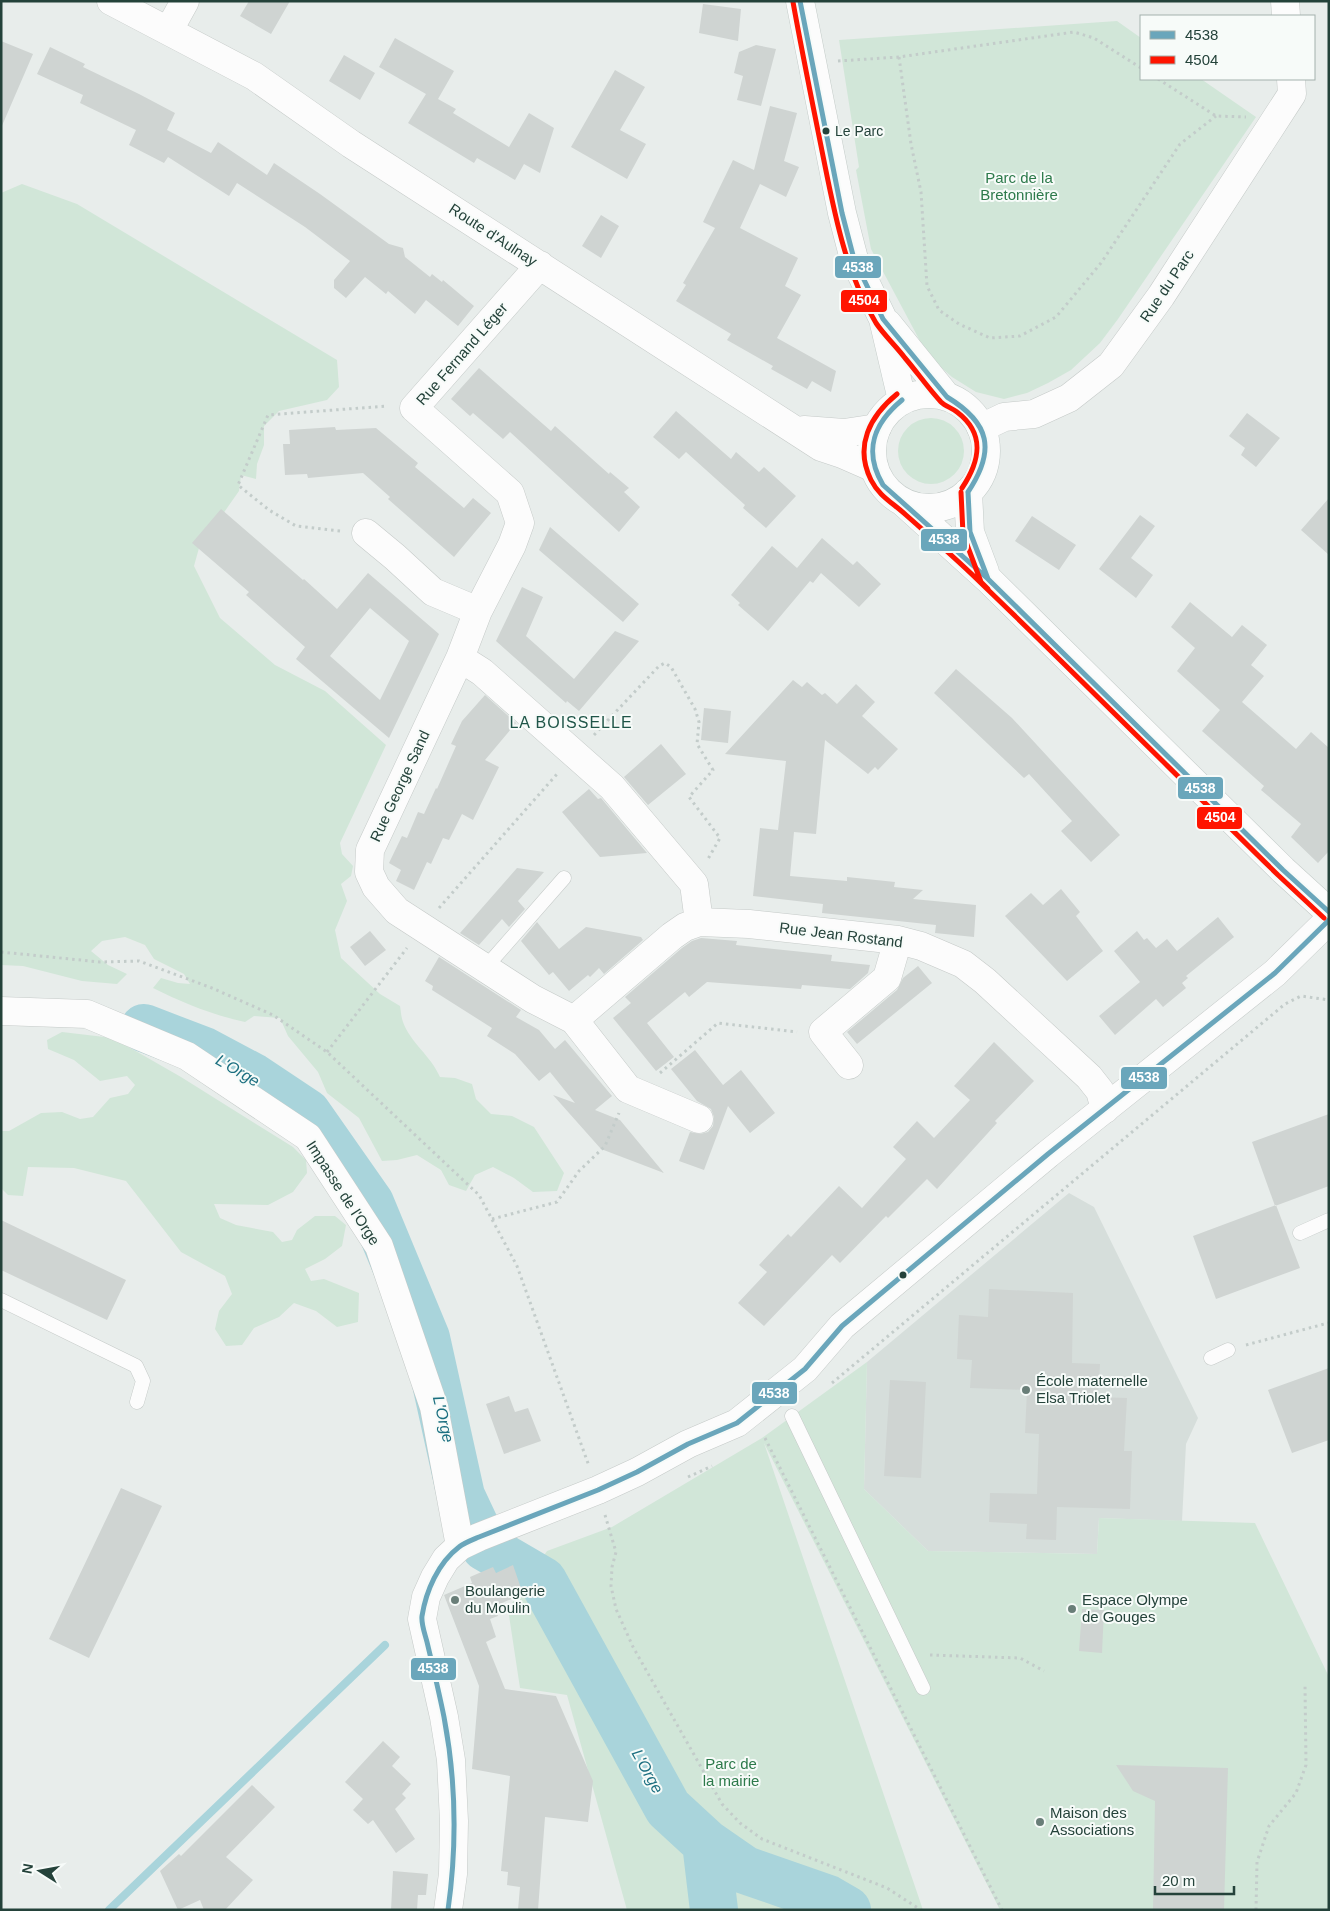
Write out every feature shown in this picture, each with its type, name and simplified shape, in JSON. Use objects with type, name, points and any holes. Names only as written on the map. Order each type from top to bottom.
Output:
[{"type":"street","name":"Route d'Aulnay","points":[[111,1],[254,76],[351,144],[792,429],[821,447],[874,468]]},
{"type":"street","points":[[168,30],[185,1]]},
{"type":"street","points":[[800,1],[842,213],[854,259],[883,319],[902,400]]},
{"type":"street","points":[[1285,1],[1286,15]]},
{"type":"street","name":"Rue du Parc","points":[[981,428],[1004,417],[1034,414],[1069,398],[1111,365],[1161,296],[1277,118],[1292,94],[1291,80]]},
{"type":"street","name":"Rue Fernand Léger","points":[[460,658],[478,611],[501,568],[520,524],[510,493],[414,408],[540,265]]},
{"type":"street","points":[[883,319],[947,397]]},
{"type":"street","points":[[903,502],[920,508],[937,508],[954,502],[968,492],[979,478],[985,462],[985,445],[981,428],[973,415],[961,404],[947,397],[934,394],[920,395],[902,400],[884,416],[877,428],[872,448],[874,468],[881,482],[890,494],[903,502],[988,578],[1283,870],[1329,912]]},
{"type":"street","points":[[792,429],[844,433],[877,428]]},
{"type":"street","points":[[968,492],[970,532],[988,578]]},
{"type":"street","points":[[366,533],[433,592],[478,611]]},
{"type":"street","points":[[460,658],[482,672],[612,787],[694,884],[699,922]]},
{"type":"street","name":"Rue George Sand","points":[[423,927],[397,911],[376,888],[369,872],[370,850],[460,658]]},
{"type":"street","points":[[448,1910],[452,1874],[454,1821],[451,1760],[444,1717],[422,1619],[426,1597],[446,1559],[470,1541],[598,1490],[637,1472],[688,1444],[737,1423],[805,1369],[842,1326],[1048,1154],[1275,973],[1329,920]]},
{"type":"street","name":"Rue Jean Rostand","points":[[574,1020],[672,936],[685,927],[699,922],[749,924],[898,940],[939,953],[963,964],[985,981],[1089,1077],[1100,1090],[1105,1109]]},
{"type":"street","points":[[423,927],[533,999],[574,1020],[637,1093],[699,1119]]},
{"type":"street","points":[[849,1065],[823,1032],[887,978],[898,940]]},
{"type":"street","name":"Impasse de l'Orge","points":[[1,1011],[87,1014],[187,1056],[308,1137],[379,1246],[434,1407],[470,1541]]},
{"type":"lane","points":[[485,968],[564,878]]},
{"type":"lane","points":[[1300,1233],[1329,1220]]},
{"type":"lane","points":[[1,1300],[136,1366],[143,1381],[137,1402]]},
{"type":"lane","points":[[1211,1358],[1228,1350]]},
{"type":"lane","points":[[792,1416],[923,1688]]},
{"type":"path","points":[[812,63],[899,56],[1074,32],[1094,38],[1140,67]]},
{"type":"path","points":[[899,56],[911,144],[920,192],[927,286],[939,310],[959,324],[990,338],[1020,336],[1056,317],[1101,263],[1180,144],[1216,116]]},
{"type":"path","points":[[1160,80],[1216,116],[1277,118]]},
{"type":"path","points":[[366,533],[296,526],[269,510],[238,485],[268,415],[400,405],[414,408]]},
{"type":"path","points":[[326,1052],[423,927]]},
{"type":"path","points":[[1,952],[100,962],[138,961],[212,988],[273,1015],[326,1052],[479,1195],[517,1266],[598,1490],[616,1552],[612,1567],[611,1586],[616,1609],[633,1647],[722,1804],[740,1823],[762,1839],[887,1888],[920,1910]]},
{"type":"path","points":[[1094,1165],[1286,1004],[1301,996],[1329,1000]]},
{"type":"path","points":[[492,1219],[557,1202],[579,1171],[605,1146],[637,1093],[718,1024],[807,1033],[823,1032]]},
{"type":"path","points":[[1228,1350],[1328,1323]]},
{"type":"path","points":[[765,1438],[1002,1910]]},
{"type":"path","points":[[908,1658],[918,1655],[1020,1658],[1044,1672]]},
{"type":"path","points":[[1256,1910],[1256,1862],[1269,1826],[1296,1793],[1306,1765],[1305,1685]]},
{"type":"shaded area","name":"École maternelle Elsa Triolet","points":[[1069,1193],[1094,1207],[1198,1418],[1186,1444],[1182,1521],[1099,1518],[1097,1554],[928,1551],[864,1489],[867,1362]]},
{"type":"green space","name":"Parc de la Bretonnière","points":[[1117,21],[1140,37],[1140,80],[1202,80],[1256,117],[1100,343],[1071,370],[1027,393],[1004,399],[976,392],[952,377],[930,358],[871,249],[856,170],[859,167],[839,40]]},
{"type":"green space","points":[[22,184],[77,204],[337,360],[339,387],[327,400],[279,411],[264,426],[264,445],[257,464],[256,479],[241,475],[239,491],[199,548],[194,566],[220,618],[275,665],[325,691],[386,745],[340,843],[342,854],[353,866],[351,876],[341,884],[347,901],[335,930],[341,958],[380,994],[400,1006],[402,1020],[406,1029],[440,1077],[455,1078],[472,1084],[476,1099],[491,1114],[512,1116],[534,1127],[564,1173],[557,1191],[533,1192],[514,1178],[493,1167],[475,1175],[466,1191],[449,1185],[441,1170],[417,1155],[397,1160],[382,1161],[359,1118],[327,1093],[318,1072],[288,1036],[280,1018],[254,1016],[245,1022],[198,1008],[153,988],[161,978],[190,984],[184,974],[154,959],[145,945],[125,937],[102,941],[91,951],[108,965],[127,974],[117,984],[82,981],[23,966],[1,965],[1,193]]},
{"type":"green space","points":[[924,418],[938,418],[950,423],[959,432],[964,444],[962,464],[955,475],[938,484],[924,484],[912,479],[903,470],[898,458],[898,444],[903,432],[912,423]]},
{"type":"green space","points":[[62,1032],[113,1038],[181,1077],[293,1147],[306,1160],[307,1173],[293,1192],[268,1205],[214,1204],[220,1218],[236,1225],[273,1232],[282,1242],[292,1240],[297,1230],[315,1216],[335,1216],[346,1225],[342,1246],[325,1259],[305,1269],[311,1281],[324,1279],[359,1293],[358,1322],[337,1327],[316,1311],[294,1303],[279,1317],[254,1328],[242,1345],[226,1346],[215,1329],[219,1311],[232,1294],[225,1276],[181,1252],[126,1181],[74,1168],[28,1167],[23,1196],[8,1195],[1,1188],[1,1131],[9,1131],[41,1113],[62,1112],[80,1119],[93,1117],[110,1098],[128,1094],[135,1085],[127,1076],[100,1081],[74,1060],[48,1049],[47,1040]]},
{"type":"green space","name":"Parc de la mairie","points":[[867,1362],[864,1489],[928,1551],[1097,1554],[1099,1518],[1255,1523],[1329,1677],[1329,1910],[1000,1910],[764,1443],[923,1910],[627,1910],[567,1695],[520,1688],[508,1609],[547,1551],[612,1527],[762,1438]]},
{"type":"building","points":[[249,1],[290,1],[271,34],[240,16]]},
{"type":"building","points":[[703,4],[741,9],[738,41],[699,33]]},
{"type":"building","points":[[395,38],[454,71],[438,99],[456,109],[453,113],[509,147],[529,113],[554,128],[540,173],[524,164],[515,180],[477,158],[474,163],[408,123],[426,94],[379,67]]},
{"type":"building","points":[[1,41],[33,54],[1,128]]},
{"type":"building","points":[[756,45],[776,49],[761,106],[737,100],[743,76],[734,73],[739,52]]},
{"type":"building","points":[[50,47],[85,64],[83,67],[175,113],[167,130],[211,153],[218,142],[267,175],[274,163],[389,244],[403,248],[405,257],[430,277],[432,274],[442,282],[443,280],[474,306],[458,326],[426,300],[415,314],[388,291],[386,294],[365,277],[346,298],[334,288],[334,280],[350,261],[305,227],[237,183],[229,196],[168,157],[164,163],[129,145],[136,130],[80,103],[83,95],[37,74]]},
{"type":"building","points":[[344,55],[375,73],[360,100],[329,81]]},
{"type":"building","points":[[615,70],[645,87],[620,130],[646,144],[627,179],[571,147]]},
{"type":"building","points":[[770,106],[797,113],[784,161],[799,167],[786,197],[760,184],[740,228],[798,258],[785,286],[801,295],[777,338],[836,371],[831,392],[812,381],[807,389],[771,369],[773,366],[727,340],[731,334],[676,301],[686,285],[683,283],[715,228],[703,222],[733,160],[754,170]]},
{"type":"building","points":[[601,215],[619,226],[601,258],[582,246]]},
{"type":"building","points":[[479,368],[551,431],[555,426],[609,474],[610,472],[629,488],[624,492],[640,507],[619,532],[510,432],[503,439],[473,413],[470,416],[451,399]]},
{"type":"building","points":[[676,411],[731,459],[736,452],[759,472],[764,467],[796,496],[766,528],[743,508],[745,505],[686,452],[679,459],[653,437]]},
{"type":"building","points":[[1247,413],[1280,438],[1256,467],[1241,455],[1245,448],[1229,436]]},
{"type":"building","points":[[335,427],[336,430],[376,428],[418,463],[415,467],[464,508],[473,498],[491,513],[454,557],[388,499],[390,497],[363,473],[308,478],[307,474],[285,475],[283,444],[290,444],[289,430]]},
{"type":"building","points":[[1329,498],[1329,555],[1301,530]]},
{"type":"building","points":[[221,509],[337,609],[368,573],[439,634],[389,738],[296,659],[305,647],[246,595],[249,592],[192,543]],"holes":[[[370,608],[409,641],[380,700],[330,656]]]},
{"type":"building","points":[[1140,515],[1155,526],[1131,558],[1153,575],[1136,598],[1099,569]]},
{"type":"building","points":[[1032,516],[1076,545],[1059,570],[1015,541]]},
{"type":"building","points":[[550,527],[639,604],[623,622],[539,550]]},
{"type":"building","points":[[822,538],[853,565],[857,561],[881,584],[859,607],[821,573],[813,583],[810,581],[768,631],[738,605],[740,603],[731,595],[772,546],[797,568]]},
{"type":"building","points":[[522,587],[543,597],[526,636],[574,679],[615,631],[639,641],[579,711],[567,701],[566,703],[496,641]]},
{"type":"building","points":[[1190,602],[1232,637],[1242,625],[1267,645],[1251,665],[1264,676],[1242,702],[1296,749],[1311,732],[1329,748],[1329,851],[1318,863],[1291,837],[1301,824],[1261,790],[1264,786],[1202,731],[1220,710],[1177,671],[1195,648],[1171,627]]},
{"type":"building","points":[[956,669],[1012,718],[1120,835],[1091,862],[1061,831],[1072,821],[1029,774],[1024,778],[934,693]]},
{"type":"building","points":[[793,680],[802,687],[807,682],[822,695],[825,693],[837,704],[856,684],[875,702],[862,716],[898,749],[878,770],[875,767],[868,774],[825,740],[816,834],[794,832],[790,876],[847,881],[847,877],[895,882],[894,887],[923,890],[913,899],[976,905],[974,937],[935,933],[936,925],[822,913],[823,904],[753,896],[760,828],[778,830],[786,761],[725,754]]},
{"type":"building","points":[[485,695],[516,723],[485,760],[499,767],[473,820],[462,814],[449,840],[443,838],[431,864],[427,862],[414,890],[396,881],[401,870],[389,863],[402,836],[407,838],[418,812],[424,814],[437,789],[456,746],[451,744],[462,721]]},
{"type":"building","points":[[704,708],[731,711],[728,743],[701,740]]},
{"type":"building","points":[[661,744],[686,774],[648,805],[624,777]]},
{"type":"building","points":[[589,789],[598,799],[601,798],[647,853],[600,857],[562,812]]},
{"type":"building","points":[[517,868],[544,872],[518,901],[525,909],[509,927],[502,919],[479,945],[460,933]]},
{"type":"building","points":[[1061,889],[1080,912],[1076,916],[1103,951],[1067,981],[1005,916],[1031,893],[1043,905]]},
{"type":"building","points":[[1218,917],[1234,937],[1186,976],[1188,978],[1182,983],[1186,988],[1163,1007],[1156,999],[1115,1035],[1099,1016],[1140,982],[1114,951],[1137,931],[1144,940],[1147,938],[1156,948],[1167,939],[1177,951]]},
{"type":"building","points":[[537,922],[559,949],[586,927],[641,937],[643,940],[604,974],[599,968],[590,977],[588,975],[569,991],[553,972],[549,975],[521,941]]},
{"type":"building","points":[[370,931],[386,950],[365,966],[350,947]]},
{"type":"building","points":[[701,938],[737,941],[736,945],[832,955],[831,961],[870,965],[868,973],[850,989],[802,985],[801,989],[707,982],[689,997],[685,992],[647,1023],[674,1057],[656,1071],[613,1018],[631,1003],[625,997],[682,948],[692,941]]},
{"type":"building","points":[[439,957],[521,1010],[516,1017],[539,1030],[555,1049],[565,1040],[612,1096],[595,1110],[620,1120],[664,1173],[601,1149],[553,1095],[575,1103],[550,1072],[539,1081],[515,1054],[487,1036],[492,1028],[432,990],[433,986],[425,981]]},
{"type":"building","points":[[918,966],[932,983],[857,1044],[847,1032],[897,990],[903,978]]},
{"type":"building","points":[[994,1042],[1034,1081],[995,1121],[997,1123],[937,1189],[927,1179],[888,1218],[886,1216],[840,1263],[832,1255],[764,1326],[738,1303],[767,1272],[759,1265],[788,1234],[791,1237],[839,1186],[862,1208],[906,1159],[893,1147],[917,1121],[934,1138],[970,1100],[954,1086]]},
{"type":"building","points":[[695,1050],[723,1085],[741,1070],[775,1113],[750,1133],[728,1106],[704,1170],[679,1161],[690,1132],[700,1134],[708,1132],[713,1126],[714,1117],[711,1109],[697,1101],[671,1069]]},
{"type":"building","points":[[1329,1114],[1329,1186],[1275,1206],[1252,1142]]},
{"type":"building","points":[[1276,1205],[1300,1268],[1216,1299],[1193,1236]]},
{"type":"building","points":[[1,1220],[126,1280],[107,1320],[1,1270]]},
{"type":"building","points":[[989,1289],[1073,1293],[1072,1363],[1100,1364],[1098,1397],[1127,1398],[1124,1451],[1132,1451],[1130,1509],[1057,1507],[1056,1540],[1026,1539],[1027,1524],[989,1522],[990,1493],[1037,1494],[1039,1434],[1025,1433],[1027,1390],[970,1388],[972,1360],[957,1359],[959,1315],[988,1317]]},
{"type":"building","points":[[1329,1368],[1329,1440],[1292,1453],[1268,1390]]},
{"type":"building","points":[[890,1380],[926,1382],[921,1478],[884,1476]]},
{"type":"building","points":[[509,1396],[515,1412],[528,1408],[541,1441],[504,1454],[486,1404]]},
{"type":"building","points":[[121,1488],[162,1506],[89,1658],[49,1639]]},
{"type":"building","points":[[513,1565],[523,1594],[495,1606],[498,1616],[490,1619],[496,1637],[486,1642],[505,1689],[556,1696],[593,1781],[588,1822],[545,1817],[538,1910],[518,1910],[520,1887],[507,1885],[508,1872],[501,1871],[510,1776],[472,1769],[479,1686],[444,1595],[472,1583],[470,1577],[493,1567],[496,1573]]},
{"type":"building","points":[[1082,1609],[1104,1610],[1102,1653],[1079,1651]]},
{"type":"building","points":[[383,1741],[400,1757],[392,1766],[411,1784],[402,1794],[406,1798],[395,1809],[415,1839],[396,1853],[373,1820],[368,1824],[353,1810],[363,1799],[345,1782]]},
{"type":"building","points":[[1116,1765],[1228,1768],[1224,1910],[1153,1910],[1155,1801],[1133,1791]]},
{"type":"building","points":[[252,1785],[275,1807],[226,1857],[253,1880],[225,1910],[204,1910],[200,1900],[178,1910],[160,1871],[179,1854],[181,1856]]},
{"type":"building","points":[[393,1871],[428,1874],[426,1895],[418,1895],[417,1910],[391,1910]]},
{"type":"waterway","name":"L'Orge","points":[[144,1028],[204,1051],[253,1077],[307,1113],[370,1203],[426,1338],[461,1496],[485,1547],[543,1581],[668,1808],[706,1843],[745,1870],[828,1899],[847,1910]]},
{"type":"waterway","points":[[109,1910],[385,1645]]},
{"type":"waterway","points":[[706,1843],[714,1910]]},
{"type":"transit line","name":"4538","points":[[800,1],[842,213],[854,259],[883,319],[947,397],[972,417],[980,427],[984,438],[983,463],[968,492]]},
{"type":"transit line","name":"4504","points":[[793,2],[831,195],[848,261],[865,303],[876,323],[941,402],[957,412],[973,429],[977,448],[976,458],[973,468],[962,488]]},
{"type":"transit line","name":"4504","points":[[897,394],[872,422],[865,444],[866,467],[878,491],[975,577],[1324,918]]},
{"type":"transit line","name":"4538","points":[[902,400],[884,419],[874,439],[873,461],[883,485],[988,579],[1283,870],[1329,912]]},
{"type":"transit line","name":"4504","points":[[961,492],[963,534],[981,582],[988,589]]},
{"type":"transit line","name":"4538","points":[[968,492],[970,532],[988,579],[993,584]]},
{"type":"transit line","name":"4538","points":[[448,1910],[454,1837],[451,1765],[444,1717],[422,1619],[430,1587],[445,1561],[468,1542],[598,1490],[637,1472],[688,1444],[737,1423],[805,1369],[842,1326],[1048,1154],[1275,973],[1329,920]]},
{"type":"place","name":"Le Parc","points":[[826,131]]},
{"type":"place","name":"École maternelle Elsa Triolet","points":[[1026,1390]]},
{"type":"place","name":"Boulangerie du Moulin","points":[[455,1600]]},
{"type":"place","name":"Espace Olympe de Gouges","points":[[1072,1609]]},
{"type":"place","name":"Maison des Associations","points":[[1040,1822]]},
{"type":"district","name":"LA BOISSELLE","points":[[571,722]]}]
